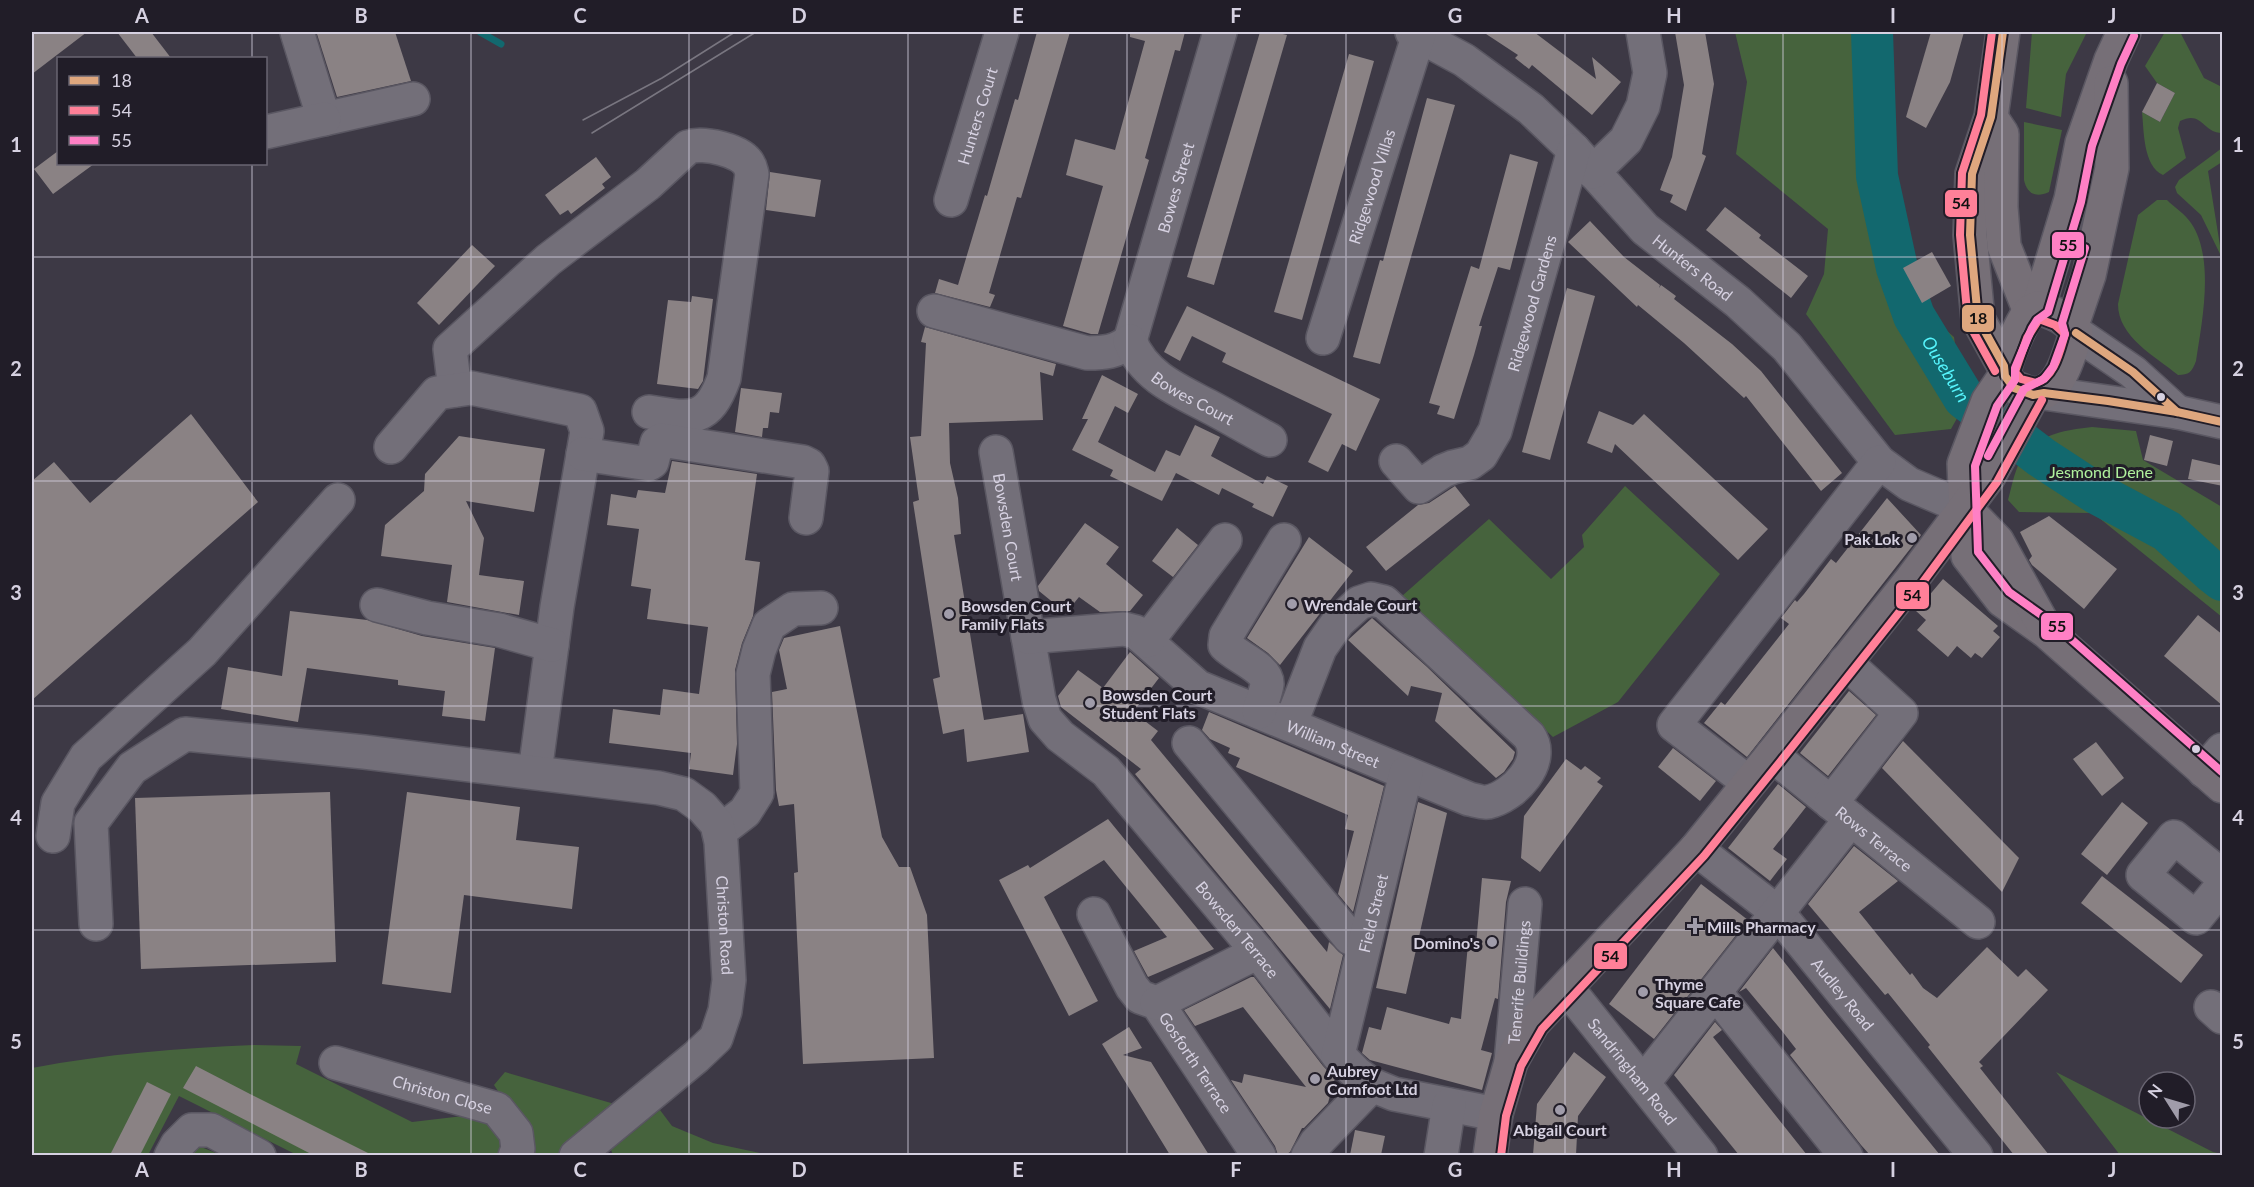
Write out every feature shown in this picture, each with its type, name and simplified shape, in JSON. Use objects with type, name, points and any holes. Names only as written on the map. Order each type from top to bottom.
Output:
[{"type":"main road","points":[[2003,32],[1991,117],[1972,174],[1970,235],[1978,319],[1999,381],[2014,388],[2032,403]]},
{"type":"main road","points":[[2117,46],[2082,143],[2071,199],[2034,310],[1999,381],[1964,464],[1965,508],[1997,541],[2047,632],[2216,769]]},
{"type":"main road","points":[[1490,1155],[1496,1114],[1511,1062],[1533,1023],[1696,849],[1965,508],[1989,476],[2032,403],[2056,382],[2064,369],[2090,275],[2112,168],[2117,46]]},
{"type":"main road","points":[[1991,117],[2002,134],[2004,246],[2034,310]]},
{"type":"main road","points":[[2002,226],[2021,241],[2038,249],[2056,248]]},
{"type":"main road","points":[[2034,310],[2052,312],[2074,329]]},
{"type":"street","points":[[297,32],[324,119]]},
{"type":"street","name":"Hunters Court","points":[[951,200],[1002,32]]},
{"type":"street","name":"Bowes Street","points":[[1130,341],[1220,32]]},
{"type":"street","points":[[1583,161],[1626,140],[1643,106],[1650,73],[1643,32]]},
{"type":"street","name":"Hunters Road","points":[[1416,33],[1464,60],[1531,109],[1583,161],[1644,229],[1738,302],[1786,347],[1879,462],[1909,484],[1965,508]]},
{"type":"street","name":"Ridgewood Villas","points":[[1323,338],[1416,33]]},
{"type":"street","points":[[267,132],[413,99]]},
{"type":"street","points":[[455,390],[450,349],[548,260],[648,184],[688,147],[695,144],[717,147],[738,155],[749,164],[752,174],[724,378],[718,396],[708,409],[694,416],[683,418],[650,412]]},
{"type":"street","name":"Ridgewood Gardens","points":[[1396,460],[1419,488],[1443,471],[1453,466],[1470,464],[1481,455],[1495,431],[1583,161]]},
{"type":"street","points":[[934,311],[1087,353],[1107,353],[1121,348],[1130,341]]},
{"type":"street","points":[[2074,329],[2133,372],[2177,412]]},
{"type":"street","name":"Bowes Court","points":[[1130,341],[1135,353],[1148,369],[1167,384],[1270,440]]},
{"type":"street","points":[[391,447],[437,393],[471,388],[580,411],[585,443],[552,645],[535,772]]},
{"type":"street","points":[[2032,403],[2177,412],[2223,422]]},
{"type":"street","points":[[585,443],[649,464],[652,462],[657,443],[661,440],[803,462],[809,465],[812,471],[806,518]]},
{"type":"street","name":"Bowsden Court","points":[[996,452],[1039,700],[1045,719],[1060,736],[1106,771]]},
{"type":"street","points":[[1749,783],[1674,725],[1879,462]]},
{"type":"street","points":[[96,924],[91,839],[48,835],[57,804],[86,757],[202,652],[338,500]]},
{"type":"street","points":[[1028,637],[1124,628],[1136,632],[1147,641],[1225,540]]},
{"type":"street","points":[[1259,712],[1267,684],[1266,676],[1260,669],[1231,652],[1225,645],[1226,636],[1284,540]]},
{"type":"street","name":"William Street","points":[[1147,641],[1198,687],[1469,799],[1486,803],[1509,792],[1528,773],[1535,756],[1534,743],[1529,736],[1383,602],[1371,599],[1359,603],[1338,622],[1320,648],[1290,725]]},
{"type":"street","points":[[377,605],[427,618],[499,630],[552,645]]},
{"type":"street","points":[[719,832],[745,812],[757,793],[753,674],[769,625],[793,609],[821,608]]},
{"type":"street","points":[[1643,1083],[1777,912],[1901,712],[1845,662]]},
{"type":"street","name":"Christon Road","points":[[91,839],[91,823],[132,768],[185,734],[535,772],[659,788],[684,794],[702,807],[717,824],[719,832],[729,980],[725,1011],[716,1038],[576,1155]]},
{"type":"street","points":[[1189,743],[1350,938],[1365,942]]},
{"type":"street","name":"Rows Terrace","points":[[1772,755],[1978,922]]},
{"type":"street","name":"Bowsden Terrace","points":[[1106,771],[1258,952],[1338,1055],[1356,1073],[1372,1085],[1394,1094],[1496,1114]]},
{"type":"street","name":"Field Street","points":[[1338,1055],[1406,773]]},
{"type":"street","name":"Audley Road","points":[[1696,849],[1777,912],[1976,1155]]},
{"type":"street","name":"Tenerife Buildings","points":[[1511,1062],[1525,904]]},
{"type":"street","name":"Gosforth Terrace","points":[[1094,914],[1132,987],[1140,997],[1157,1003],[1259,1155]]},
{"type":"street","points":[[1157,1003],[1258,952]]},
{"type":"street","name":"Sandringham Road","points":[[1567,988],[1699,1155]]},
{"type":"street","points":[[1715,992],[1846,1155]]},
{"type":"street","name":"Christon Close","points":[[336,1064],[497,1109],[516,1133],[518,1149],[515,1155]]},
{"type":"street","points":[[1318,1143],[1372,1085]]},
{"type":"street","points":[[1441,1155],[1449,1105]]},
{"type":"street","points":[[171,1155],[177,1145],[192,1130],[211,1130],[259,1155]]},
{"type":"green space","points":[[1735,32],[1879,32],[1882,125],[1896,244],[1919,307],[1954,337],[1960,413],[1951,429],[1895,435],[1806,314],[1824,274],[1828,229],[1736,154],[1747,82]]},
{"type":"green space","points":[[2032,32],[2087,32],[2066,74],[2061,117],[2026,108]]},
{"type":"green space","points":[[2165,32],[2180,32],[2204,78],[2222,87],[2222,133],[2215,132],[2193,118],[2180,121],[2178,128],[2186,158],[2163,175],[2156,170],[2148,156],[2142,112],[2160,122],[2175,93],[2157,83],[2145,66]]},
{"type":"green space","points":[[2024,122],[2062,130],[2049,192],[2044,194],[2033,194],[2025,185]]},
{"type":"green space","points":[[2222,148],[2222,162],[2208,171],[2222,258],[2201,215],[2177,193],[2175,187],[2179,180]]},
{"type":"green space","points":[[2157,200],[2167,200],[2189,220],[2198,237],[2203,254],[2205,290],[2196,361],[2190,372],[2182,375],[2178,375],[2139,345],[2124,326],[2118,304],[2138,215]]},
{"type":"green space","name":"Jesmond Dene","points":[[2092,427],[2136,431],[2143,460],[2222,507],[2222,617],[2093,513],[2019,512],[2008,500],[2017,468],[2029,449],[2058,433]]},
{"type":"green space","points":[[1625,486],[1720,574],[1618,702],[1553,737],[1402,596],[1489,519],[1551,579],[1584,547],[1582,535]]},
{"type":"green space","points":[[254,1045],[301,1046],[296,1064],[412,1122],[480,1114],[494,1117],[505,1155],[297,1155],[179,1096],[148,1155],[32,1156],[32,1068],[142,1052]]},
{"type":"green space","points":[[505,1072],[611,1103],[615,1107],[556,1155],[527,1155],[533,1144],[494,1085]]},
{"type":"green space","points":[[2056,1072],[2137,1113],[2137,1130],[2170,1130],[2213,1152],[2222,1154],[2120,1155]]},
{"type":"green space","points":[[660,1110],[672,1126],[713,1143],[760,1153],[794,1155],[613,1155],[611,1150]]},
{"type":"green space","points":[[201,1147],[221,1155],[190,1156],[192,1151]]},
{"type":"building","points":[[32,32],[87,32],[32,74]]},
{"type":"building","points":[[117,32],[151,32],[170,57],[136,57]]},
{"type":"building","points":[[395,32],[411,81],[337,97],[317,34]]},
{"type":"building","points":[[1037,32],[1070,32],[1021,198],[1017,197],[989,293],[995,295],[990,307],[935,293],[939,279],[958,285],[1015,99],[1018,100]]},
{"type":"building","points":[[1130,32],[1185,32],[1180,51],[1175,50],[1145,158],[1149,160],[1098,334],[1091,334],[1063,326],[1103,186],[1066,175],[1075,139],[1115,150],[1145,41],[1130,37]]},
{"type":"building","points":[[1260,32],[1287,35],[1214,285],[1187,277]]},
{"type":"building","points":[[1483,32],[1534,32],[1596,79],[1592,57],[1621,82],[1592,115],[1532,65],[1529,69],[1515,58],[1518,55]]},
{"type":"building","points":[[1675,32],[1705,32],[1714,84],[1702,154],[1706,156],[1686,211],[1670,202],[1673,195],[1660,190],[1672,157],[1684,85]]},
{"type":"building","points":[[1931,32],[1964,32],[1950,82],[1926,128],[1906,117]]},
{"type":"building","points":[[1349,54],[1374,61],[1302,320],[1274,312]]},
{"type":"building","points":[[2157,83],[2175,93],[2160,122],[2142,112]]},
{"type":"building","points":[[1427,98],[1455,105],[1380,364],[1353,357],[1380,260],[1383,261]]},
{"type":"building","points":[[57,152],[57,165],[93,165],[53,194],[34,169]]},
{"type":"building","points":[[1510,154],[1538,162],[1510,270],[1498,267],[1479,326],[1482,326],[1454,419],[1437,414],[1440,406],[1429,403],[1471,266],[1479,269]]},
{"type":"building","points":[[596,157],[611,177],[602,184],[605,188],[571,214],[568,210],[560,215],[545,195]]},
{"type":"building","points":[[770,172],[821,180],[815,217],[766,210]]},
{"type":"building","points":[[1725,207],[1761,235],[1759,238],[1808,276],[1791,298],[1706,230]]},
{"type":"building","points":[[1590,221],[1624,257],[1660,285],[1659,288],[1661,285],[1676,296],[1674,299],[1732,344],[1761,371],[1842,473],[1821,491],[1746,396],[1744,398],[1684,343],[1638,305],[1637,307],[1568,242]]},
{"type":"building","points":[[472,245],[495,266],[439,325],[417,303]]},
{"type":"building","points":[[1932,252],[1951,286],[1922,303],[1903,268]]},
{"type":"building","points":[[1567,288],[1595,296],[1550,460],[1522,452]]},
{"type":"building","points":[[692,296],[713,299],[703,381],[698,389],[657,384],[668,300],[691,302]]},
{"type":"building","points":[[1187,306],[1380,399],[1356,451],[1342,444],[1328,472],[1308,462],[1332,414],[1222,362],[1226,353],[1192,336],[1180,361],[1164,352]]},
{"type":"building","points":[[925,327],[1056,364],[1053,376],[1040,372],[1043,420],[949,423],[950,463],[958,498],[961,534],[954,535],[984,720],[1023,714],[1029,752],[967,762],[964,729],[943,734],[933,679],[940,677],[913,502],[919,500],[910,437],[921,436],[926,343],[921,342]]},
{"type":"building","points":[[1102,375],[1138,394],[1128,413],[1115,406],[1098,442],[1155,472],[1166,450],[1180,456],[1195,425],[1220,437],[1211,456],[1263,484],[1267,476],[1288,486],[1273,517],[1252,507],[1254,504],[1222,488],[1219,495],[1176,473],[1162,501],[1110,476],[1113,470],[1072,450],[1088,419],[1082,419]]},
{"type":"building","points":[[741,388],[782,393],[779,413],[770,412],[768,428],[763,428],[762,437],[735,432]]},
{"type":"building","points":[[1599,411],[1633,425],[1644,414],[1768,529],[1738,560],[1615,444],[1612,453],[1587,443]]},
{"type":"building","points":[[191,414],[258,502],[32,700],[32,481],[54,462],[90,503]]},
{"type":"building","points":[[2150,435],[2173,441],[2167,466],[2144,460]]},
{"type":"building","points":[[459,436],[545,449],[534,512],[466,501],[484,538],[479,575],[524,581],[519,615],[447,602],[452,565],[381,556],[385,525],[424,491],[425,474]]},
{"type":"building","points":[[2192,459],[2223,466],[2223,486],[2188,479]]},
{"type":"building","points":[[672,461],[757,474],[745,560],[760,562],[753,616],[742,643],[735,670],[737,744],[733,775],[689,769],[691,753],[609,743],[613,709],[660,715],[663,689],[699,694],[708,627],[647,619],[651,589],[631,586],[639,529],[607,525],[611,494],[636,498],[638,490],[665,493]]},
{"type":"building","points":[[1455,486],[1470,505],[1386,571],[1366,547],[1418,505],[1429,503]]},
{"type":"building","points":[[1887,498],[1921,535],[1747,757],[1704,723],[1721,702],[1725,705],[1789,624],[1781,618],[1795,600],[1797,602],[1831,559],[1836,563]]},
{"type":"building","points":[[2049,516],[2117,569],[2084,609],[2029,560],[2032,556],[2020,532]]},
{"type":"building","points":[[1085,523],[1119,547],[1106,564],[1143,595],[1130,611],[1100,612],[1079,597],[1066,613],[1039,591],[1038,586]]},
{"type":"building","points":[[1177,528],[1198,545],[1173,577],[1152,561]]},
{"type":"building","name":"Wrendale Court","points":[[1309,537],[1353,571],[1280,665],[1247,638]]},
{"type":"building","points":[[1943,579],[1998,626],[1993,631],[2000,637],[1982,658],[1975,653],[1971,658],[1957,646],[1948,657],[1917,630],[1926,620],[1916,611]]},
{"type":"building","points":[[290,611],[367,620],[422,636],[495,648],[485,721],[442,716],[445,691],[398,685],[398,680],[307,668],[298,722],[221,709],[228,667],[282,676]]},
{"type":"building","points":[[2198,615],[2223,635],[2223,706],[2164,656]]},
{"type":"building","points":[[1372,618],[1426,666],[1515,752],[1504,772],[1496,778],[1435,721],[1442,693],[1411,686],[1408,696],[1348,640]]},
{"type":"building","points":[[840,626],[882,837],[899,867],[910,867],[927,915],[934,1058],[803,1064],[794,873],[798,872],[794,804],[779,806],[776,790],[772,692],[787,689],[779,650],[784,638]]},
{"type":"building","points":[[1130,652],[1159,678],[1133,712],[1158,731],[1151,740],[1327,952],[1329,942],[1343,955],[1330,1009],[1135,774],[1141,769],[1061,707],[1058,696],[1078,670],[1103,688]]},
{"type":"building","points":[[1849,691],[1876,715],[1828,776],[1800,753]]},
{"type":"building","points":[[1209,712],[1384,786],[1353,912],[1338,894],[1354,831],[1345,829],[1348,815],[1236,767],[1240,758],[1228,753],[1230,748],[1210,739],[1202,730]]},
{"type":"building","points":[[1903,741],[2019,858],[2002,892],[1882,768]]},
{"type":"building","points":[[2096,742],[2124,778],[2102,796],[2073,759]]},
{"type":"building","points":[[1673,748],[1716,781],[1700,801],[1658,767]]},
{"type":"building","points":[[1566,759],[1581,770],[1585,766],[1601,778],[1597,782],[1603,786],[1540,872],[1521,858],[1524,816]]},
{"type":"building","points":[[1778,784],[1806,807],[1773,849],[1787,859],[1770,881],[1728,848]]},
{"type":"building","points":[[330,792],[336,962],[141,969],[135,798]]},
{"type":"building","points":[[407,792],[520,807],[516,840],[579,847],[572,909],[464,895],[451,993],[382,984]]},
{"type":"building","points":[[1418,802],[1447,813],[1406,994],[1376,988]]},
{"type":"building","points":[[2122,802],[2148,823],[2107,875],[2081,854]]},
{"type":"building","points":[[1108,819],[1214,949],[1148,977],[1134,951],[1167,937],[1104,860],[1044,897],[1098,1001],[1069,1016],[999,880],[1028,865],[1030,868]]},
{"type":"building","points":[[1854,846],[1898,881],[1859,912],[1923,988],[1937,998],[1987,947],[2018,977],[2026,969],[2048,990],[1979,1062],[1983,1066],[1980,1068],[2049,1155],[2014,1155],[1888,993],[1885,995],[1808,904]]},
{"type":"building","points":[[2102,876],[2203,955],[2181,983],[2081,903]]},
{"type":"building","points":[[1482,878],[1511,881],[1506,902],[1498,999],[1495,998],[1481,1050],[1492,1053],[1482,1090],[1370,1060],[1362,1053],[1369,1027],[1381,1030],[1387,1007],[1449,1024],[1451,1017],[1461,1019],[1468,944],[1476,945]]},
{"type":"building","points":[[1701,884],[1748,920],[1654,1039],[1609,1004]]},
{"type":"building","points":[[1773,948],[1940,1155],[1870,1155],[1861,1145],[1790,1055],[1796,1049],[1782,1031],[1746,988],[1739,992]]},
{"type":"building","points":[[1254,977],[1323,1066],[1335,1078],[1328,1103],[1302,1128],[1290,1152],[1285,1155],[1278,1155],[1275,1146],[1231,1080],[1242,1083],[1244,1074],[1306,1087],[1243,1007],[1195,1026],[1184,1010]]},
{"type":"building","points":[[1715,1022],[1722,1030],[1713,1037],[1807,1155],[1739,1155],[1674,1075]]},
{"type":"building","points":[[1129,1027],[1142,1048],[1123,1055],[1151,1062],[1209,1155],[1170,1155],[1102,1044]]},
{"type":"building","name":"Abigail Court","points":[[1574,1052],[1606,1077],[1578,1116],[1576,1155],[1533,1155],[1537,1104]]},
{"type":"building","points":[[196,1066],[372,1155],[313,1155],[183,1088]]},
{"type":"building","points":[[147,1082],[171,1094],[140,1155],[110,1155]]},
{"type":"building","points":[[1355,1130],[1385,1136],[1381,1155],[1350,1155]]},
{"type":"waterway","points":[[480,32],[501,44]]},
{"type":"waterway","name":"Ouseburn","points":[[1872,32],[1877,176],[1897,268],[1914,316],[1964,398],[2041,457],[2096,493],[2167,531],[2222,580]]},
{"type":"tram line","points":[[583,120],[662,78],[735,32]]},
{"type":"tram line","points":[[592,133],[756,32]]},
{"type":"transit line","name":"54","points":[[1992,32],[1981,115],[1962,173],[1960,235],[1968,322],[1995,371]]},
{"type":"transit line","name":"18","points":[[2003,32],[1991,117],[1972,174],[1970,235],[1978,319],[2004,366],[2005,376],[2014,388],[2033,395],[2044,393],[2108,401],[2222,422]]},
{"type":"transit line","name":"55","points":[[2134,36],[2121,64],[2092,146],[2081,202],[2048,312],[2037,320],[2032,328],[2015,368],[2015,380],[1997,406],[1975,466],[1978,552],[2009,592],[2054,624],[2222,772]]},
{"type":"transit line","name":"55","points":[[1988,456],[2024,389],[2044,379],[2053,367],[2065,334],[2062,323],[2085,248]]},
{"type":"transit line","name":"54","points":[[2039,319],[2055,325],[2065,334],[2052,369],[2048,375],[2036,383],[2021,379],[2015,372],[2027,338],[2039,319]]},
{"type":"transit line","name":"18","points":[[2076,333],[2133,372],[2177,412]]},
{"type":"transit line","name":"54","points":[[1501,1156],[1506,1116],[1521,1066],[1542,1029],[1704,856],[1920,586],[1997,482],[2042,400]]},
{"type":"place","name":"Pak Lok","points":[[1912,538]]},
{"type":"place","name":"Wrendale Court","points":[[1292,604]]},
{"type":"place","name":"Bowsden Court Family Flats","points":[[949,614]]},
{"type":"place","name":"Bowsden Court Student Flats","points":[[1090,703]]},
{"type":"place","name":"Mills Pharmacy","points":[[1695,926]]},
{"type":"place","name":"Domino's","points":[[1492,942]]},
{"type":"place","name":"Thyme Square Cafe","points":[[1643,992]]},
{"type":"place","name":"Aubrey Cornfoot Ltd","points":[[1315,1079]]},
{"type":"place","name":"Abigail Court","points":[[1560,1110]]}]
